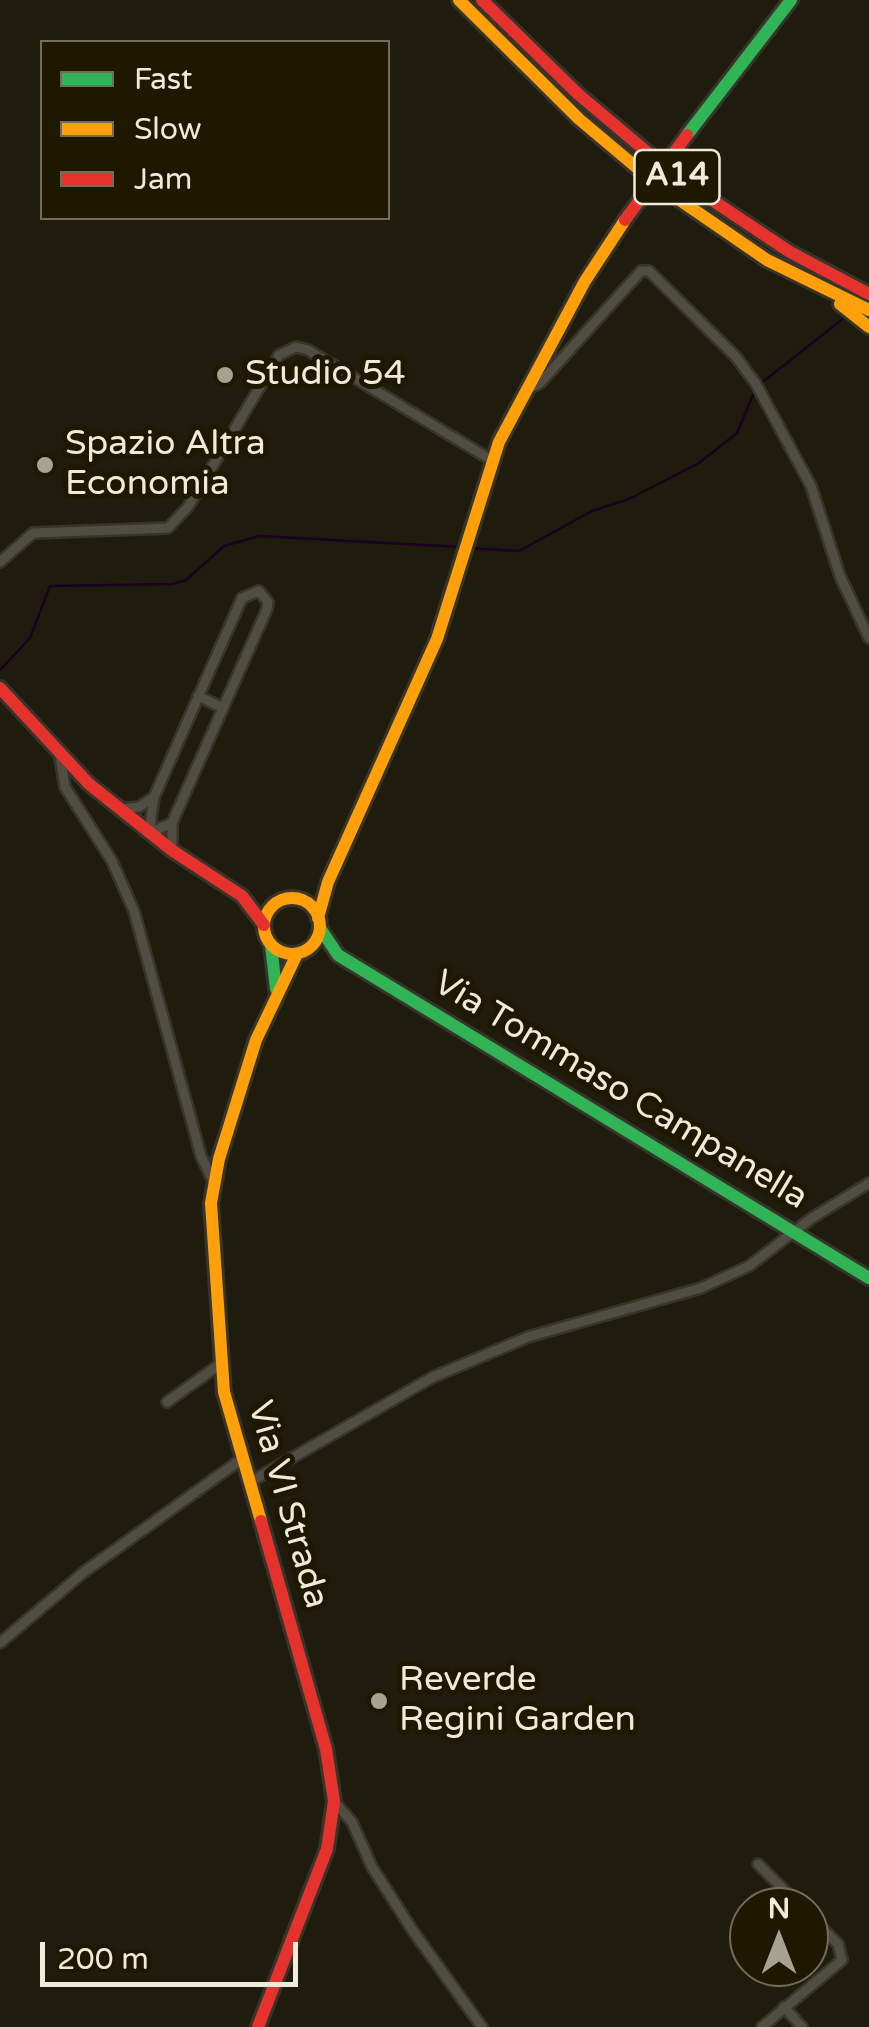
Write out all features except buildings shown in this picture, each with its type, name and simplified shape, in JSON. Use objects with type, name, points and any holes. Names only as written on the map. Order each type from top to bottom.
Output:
[{"type":"main road","name":"A14","points":[[459,0],[579,119],[644,174],[744,246],[815,286],[869,310]]},
{"type":"main road","name":"A14","points":[[482,0],[560,78],[656,161],[761,234],[869,292]]},
{"type":"main road","points":[[0,688],[60,756],[120,809],[242,896],[264,925],[271,946],[302,952],[319,923],[328,882],[424,672],[492,461],[524,392],[625,220],[791,0]]},
{"type":"main road","name":"A14","points":[[815,286],[869,327]]},
{"type":"main road","points":[[242,896],[297,899],[328,882]]},
{"type":"main road","points":[[297,899],[319,923]]},
{"type":"main road","points":[[264,925],[268,912],[280,901]]},
{"type":"main road","name":"Via Tommaso Campanella","points":[[319,923],[338,955]]},
{"type":"main road","name":"Via VI Strada","points":[[271,946],[276,992]]},
{"type":"main road","name":"Via VI Strada","points":[[258,2027],[327,1849],[334,1801],[326,1749],[219,1365],[213,1180],[256,1040],[276,992],[302,952]]},
{"type":"main road","name":"Via Tommaso Campanella","points":[[302,952],[338,955],[869,1278]]},
{"type":"street","points":[[524,392],[540,383],[641,270],[649,271],[758,387],[812,486],[840,576],[869,638]]},
{"type":"street","points":[[0,562],[32,532],[168,528],[188,507],[279,355],[296,348],[308,350],[492,461]]},
{"type":"street","points":[[149,833],[154,797],[242,598],[260,591],[268,602],[266,610],[172,823],[173,850]]},
{"type":"street","points":[[198,696],[223,708]]},
{"type":"street","points":[[60,756],[65,787],[112,860],[134,911],[201,1156],[213,1180]]},
{"type":"street","points":[[120,809],[139,806],[154,797]]},
{"type":"street","points":[[149,833],[172,823]]},
{"type":"street","points":[[250,1482],[433,1377],[528,1337],[701,1288],[749,1266],[869,1183]]},
{"type":"street","points":[[167,1402],[219,1365]]},
{"type":"street","points":[[0,1643],[84,1572],[242,1458]]},
{"type":"street","points":[[334,1801],[352,1822],[392,1899],[482,2027]]},
{"type":"street","points":[[334,1820],[352,1822]]},
{"type":"street","points":[[758,1864],[781,1887]]},
{"type":"street","points":[[829,1935],[838,1944],[842,1960],[829,1975]]},
{"type":"street","points":[[762,2027],[813,1987]]},
{"type":"street","points":[[784,2007],[802,2027]]},
{"type":"waterway","points":[[760,384],[844,318]]},
{"type":"waterway","points":[[469,548],[519,551],[592,511],[629,499],[699,463],[737,433],[755,390]]},
{"type":"waterway","points":[[0,670],[30,638],[50,586],[172,584],[186,580],[224,546],[259,536],[461,547]]},
{"type":"traffic: fast","points":[[687,135],[791,0]]},
{"type":"traffic: fast","points":[[320,928],[338,955],[869,1278]]},
{"type":"traffic: fast","points":[[271,945],[276,989]]},
{"type":"traffic: slow","points":[[459,0],[579,119],[655,183],[767,260],[869,310]]},
{"type":"traffic: slow","points":[[318,918],[328,882],[437,639],[499,442],[585,281],[625,220]]},
{"type":"traffic: slow","points":[[840,304],[869,327]]},
{"type":"traffic: slow","points":[[292,898],[312,906],[320,926],[312,946],[292,954],[272,946],[264,926],[272,906],[292,898]]},
{"type":"traffic: slow","points":[[261,1521],[224,1392],[211,1203],[219,1159],[256,1040],[297,954]]},
{"type":"traffic: jam","points":[[482,0],[578,94],[673,174],[790,252],[869,294]]},
{"type":"traffic: jam","points":[[625,220],[687,135]]},
{"type":"traffic: jam","points":[[0,688],[89,784],[173,851],[242,896],[264,925]]},
{"type":"traffic: jam","points":[[258,2027],[327,1849],[334,1801],[326,1749],[261,1521]]},
{"type":"place","name":"Studio 54","points":[[225,375]]},
{"type":"place","name":"Spazio Altra Economia","points":[[45,465]]},
{"type":"place","name":"Reverde Regini Garden","points":[[379,1701]]}]
